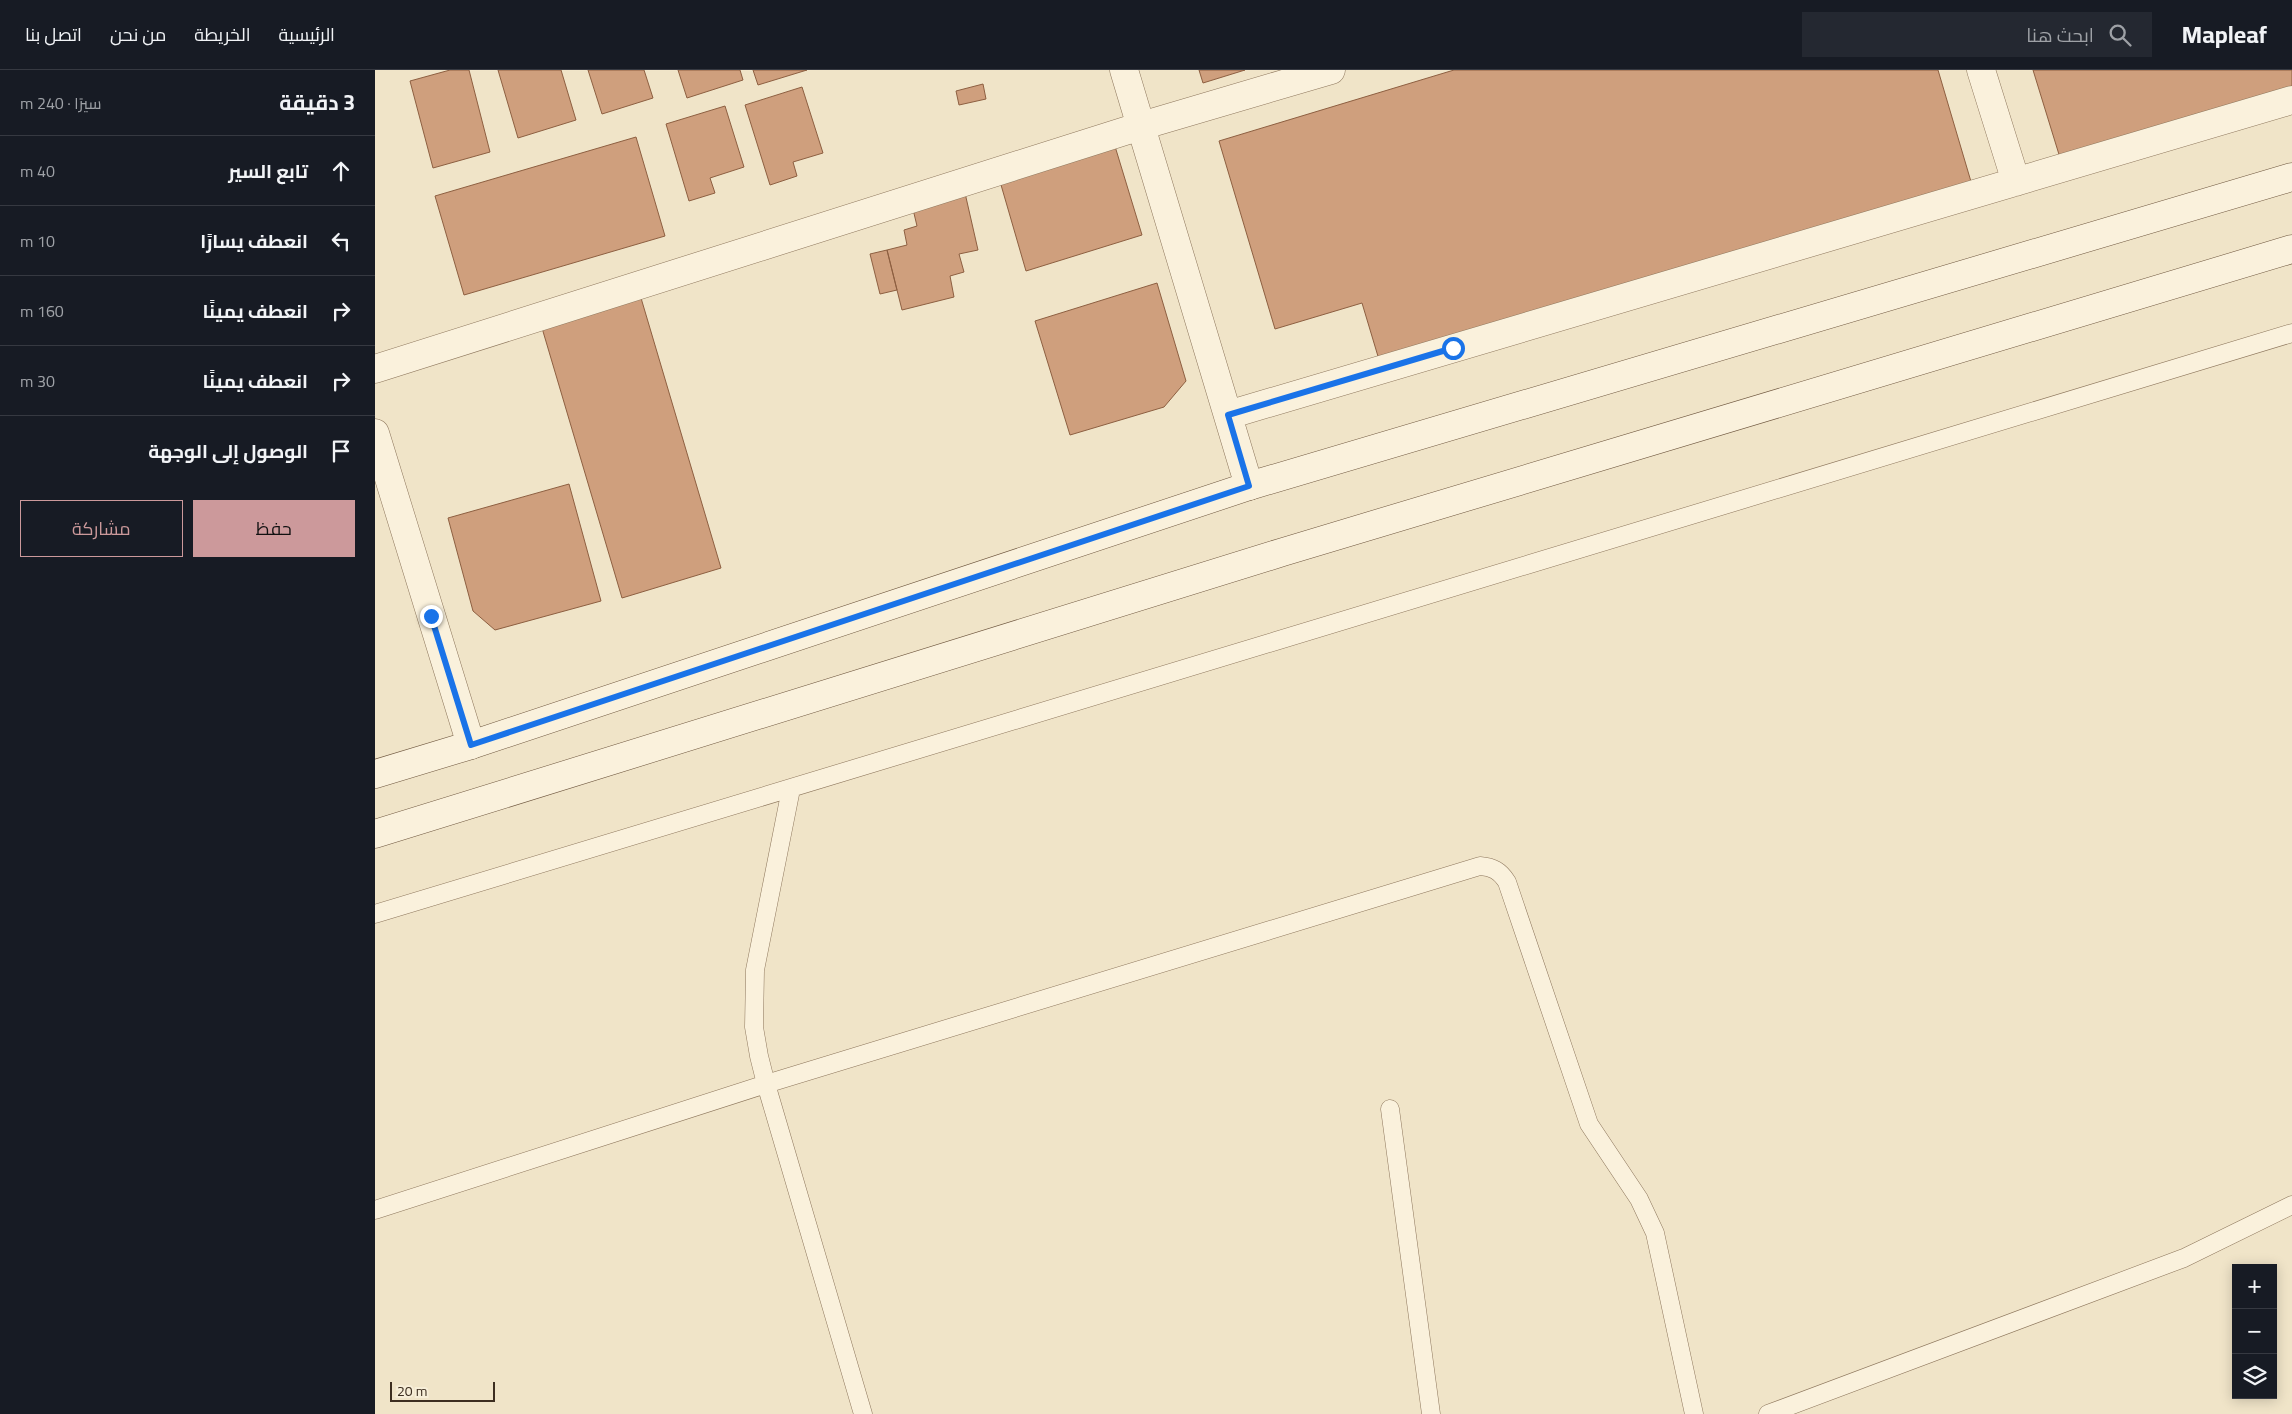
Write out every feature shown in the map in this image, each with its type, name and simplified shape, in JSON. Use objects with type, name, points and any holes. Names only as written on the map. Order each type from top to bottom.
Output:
[{"type":"main road","points":[[1124,70],[1249,486]]},
{"type":"main road","points":[[375,369],[1141,126],[1331,70]]},
{"type":"main road","points":[[1981,70],[2016,182]]},
{"type":"main road","points":[[1228,415],[2292,100]]},
{"type":"main road","points":[[375,774],[471,745],[1249,486],[2292,178]]},
{"type":"main road","points":[[375,834],[1283,552],[2292,249]]},
{"type":"main road","points":[[375,433],[471,745]]},
{"type":"lane","points":[[375,914],[2292,333]]},
{"type":"lane","points":[[791,789],[755,970],[754,1027],[766,1084],[863,1414]]},
{"type":"lane","points":[[375,1210],[766,1084],[1481,866],[1489,867],[1496,870],[1507,882],[1589,1124],[1639,1198],[1655,1233],[1694,1414]]},
{"type":"lane","points":[[1390,1109],[1431,1414]]},
{"type":"lane","points":[[1768,1414],[2184,1258],[2292,1206]]},
{"type":"building","points":[[450,70],[469,70],[490,152],[433,168],[410,81]]},
{"type":"building","points":[[498,70],[561,70],[576,120],[518,138]]},
{"type":"building","points":[[588,70],[644,70],[653,98],[602,114]]},
{"type":"building","points":[[678,70],[740,70],[743,80],[687,98]]},
{"type":"building","points":[[753,70],[807,70],[758,85]]},
{"type":"building","points":[[1199,70],[1245,70],[1203,83]]},
{"type":"building","points":[[1454,70],[1938,70],[1972,185],[1380,363],[1362,303],[1275,329],[1219,141]]},
{"type":"building","points":[[2033,70],[2292,70],[2292,89],[2061,161]]},
{"type":"building","points":[[983,84],[986,99],[959,105],[956,91]]},
{"type":"building","points":[[802,87],[823,153],[793,162],[797,176],[770,185],[745,105]]},
{"type":"building","points":[[725,106],[744,167],[710,178],[715,193],[689,201],[666,124]]},
{"type":"building","points":[[636,137],[665,236],[464,295],[435,196]]},
{"type":"building","points":[[1114,143],[1142,235],[1026,271],[999,178]]},
{"type":"building","points":[[965,193],[978,250],[959,254],[964,272],[950,276],[954,297],[902,310],[887,250],[907,245],[904,230],[917,226],[912,205]]},
{"type":"building","points":[[887,250],[897,290],[880,294],[870,254]]},
{"type":"building","points":[[1157,283],[1186,381],[1164,407],[1070,435],[1035,321]]},
{"type":"building","points":[[641,298],[721,568],[622,598],[542,328]]},
{"type":"building","points":[[569,484],[601,601],[495,630],[473,611],[448,518]]},
{"type":"route","points":[[431,616],[471,745],[1249,486],[1228,415],[1453,348]]}]
